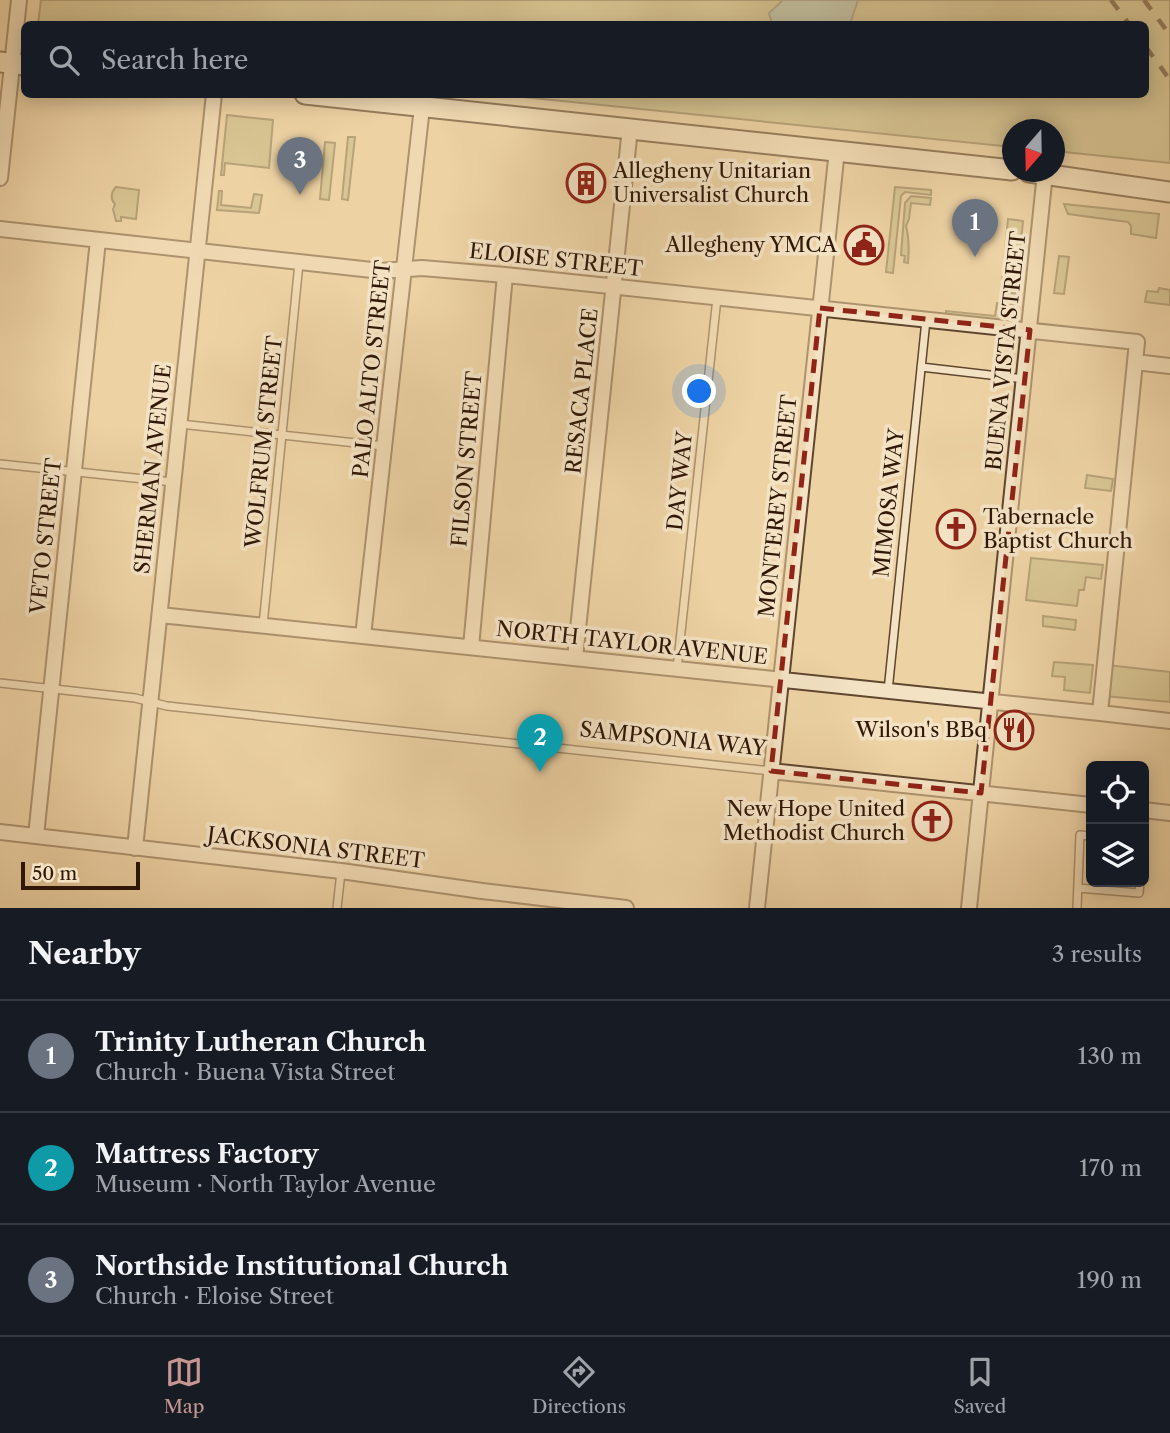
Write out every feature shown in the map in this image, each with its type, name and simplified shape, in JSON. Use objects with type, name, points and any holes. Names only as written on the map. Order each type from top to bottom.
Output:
[{"type":"main road","points":[[341,98],[1002,169]]},
{"type":"main road","points":[[1065,176],[1170,192]]},
{"type":"street","points":[[0,178],[19,0]]},
{"type":"street","name":"SHERMAN AVENUE","points":[[135,848],[214,98]]},
{"type":"street","name":"PALO ALTO STREET","points":[[363,636],[422,107]]},
{"type":"street","name":"RESACA PLACE","points":[[575,658],[629,128]]},
{"type":"street","name":"MONTEREY STREET","points":[[757,908],[837,150]]},
{"type":"street","name":"BUENA VISTA STREET","points":[[969,908],[1030,330],[1037,182]]},
{"type":"street","name":"ELOISE STREET","points":[[0,229],[381,271],[422,268],[505,275],[1137,342],[1135,362]]},
{"type":"street","name":"VETO STREET","points":[[36,836],[98,240]]},
{"type":"street","name":"FILSON STREET","points":[[471,648],[505,275]]},
{"type":"street","points":[[1100,713],[1135,362],[1170,366]]},
{"type":"street","name":"NORTH TAYLOR AVENUE","points":[[160,615],[1170,721]]},
{"type":"street","name":"SAMPSONIA WAY","points":[[771,771],[1086,804]]},
{"type":"street","points":[[1149,811],[1170,813]]},
{"type":"street","name":"JACKSONIA STREET","points":[[0,832],[341,871],[626,908]]},
{"type":"street","points":[[481,908],[482,891]]},
{"type":"lane","name":"WOLFRUM STREET","points":[[263,625],[299,262]]},
{"type":"lane","name":"DAY WAY","points":[[677,669],[717,297]]},
{"type":"lane","name":"MIMOSA WAY","points":[[888,691],[926,319]]},
{"type":"lane","points":[[921,368],[1024,380]]},
{"type":"lane","points":[[179,424],[384,446]]},
{"type":"lane","points":[[0,464],[173,482]]},
{"type":"lane","name":"SAMPSONIA WAY","points":[[0,683],[135,698],[180,708],[771,771]]},
{"type":"lane","points":[[1077,908],[1080,835],[1086,836]]},
{"type":"lane","points":[[337,908],[341,871]]},
{"type":"lane","points":[[1078,888],[1139,893],[1140,887]]},
{"type":"highlighted area","points":[[820,308],[1030,330],[981,793],[771,771]]},
{"type":"shaded area","points":[[41,0],[1170,0],[1170,163],[1065,152],[1065,119],[1002,119],[1002,146],[533,98],[1149,98],[1149,21],[38,21]]},
{"type":"shaded area","points":[[783,0],[858,0],[851,21],[771,21],[769,13]]},
{"type":"shaded area","points":[[227,115],[273,120],[269,168],[225,163],[224,175],[221,175]]},
{"type":"shaded area","points":[[348,137],[355,137],[348,200],[342,199]]},
{"type":"shaded area","points":[[325,142],[335,143],[329,200],[320,199]]},
{"type":"shaded area","points":[[116,187],[139,190],[136,219],[121,217],[121,221],[116,221],[112,196]]},
{"type":"shaded area","points":[[895,187],[931,190],[931,195],[905,192],[901,196],[893,273],[886,272]]},
{"type":"shaded area","points":[[219,191],[222,191],[221,205],[251,208],[254,194],[262,195],[259,213],[217,210]]},
{"type":"shaded area","points":[[911,196],[931,198],[930,205],[911,203],[906,226],[908,263],[904,262],[905,256],[901,255],[905,203]]},
{"type":"shaded area","points":[[1064,204],[1159,214],[1156,238],[1131,234],[1128,222],[1068,214]]},
{"type":"shaded area","points":[[1008,219],[1023,221],[1016,294],[1001,292]]},
{"type":"shaded area","points":[[1059,256],[1069,257],[1064,294],[1054,293]]},
{"type":"shaded area","points":[[1159,288],[1170,290],[1170,305],[1145,302],[1147,291],[1158,292]]},
{"type":"shaded area","points":[[997,303],[1014,305],[1013,322],[946,315],[946,311],[995,316]]},
{"type":"shaded area","points":[[1087,475],[1113,479],[1111,491],[1085,488]]},
{"type":"shaded area","points":[[1031,558],[1103,565],[1101,579],[1086,577],[1084,590],[1079,590],[1077,606],[1026,600]]},
{"type":"shaded area","points":[[1043,616],[1076,620],[1075,630],[1043,626]]},
{"type":"shaded area","points":[[1054,662],[1093,665],[1090,693],[1064,690],[1065,677],[1052,676]]},
{"type":"shaded area","points":[[1107,665],[1170,672],[1170,702],[1104,696]]},
{"type":"railway","points":[[1111,0],[1127,21]]},
{"type":"railway","points":[[1144,0],[1170,35]]},
{"type":"railway","points":[[1149,51],[1170,80]]},
{"type":"place","name":"Allegheny Unitarian Universalist Church","points":[[586,183]]},
{"type":"place","name":"Northside Institutional Church","points":[[300,195]]},
{"type":"place","name":"Allegheny YMCA","points":[[864,245]]},
{"type":"place","name":"Trinity Lutheran Church","points":[[975,257]]},
{"type":"place","name":"Tabernacle Baptist Church","points":[[956,529]]},
{"type":"place","name":"Wilson's BBq","points":[[1014,730]]},
{"type":"place","name":"Mattress Factory","points":[[540,772]]},
{"type":"place","name":"New Hope United Methodist Church","points":[[932,821]]}]
